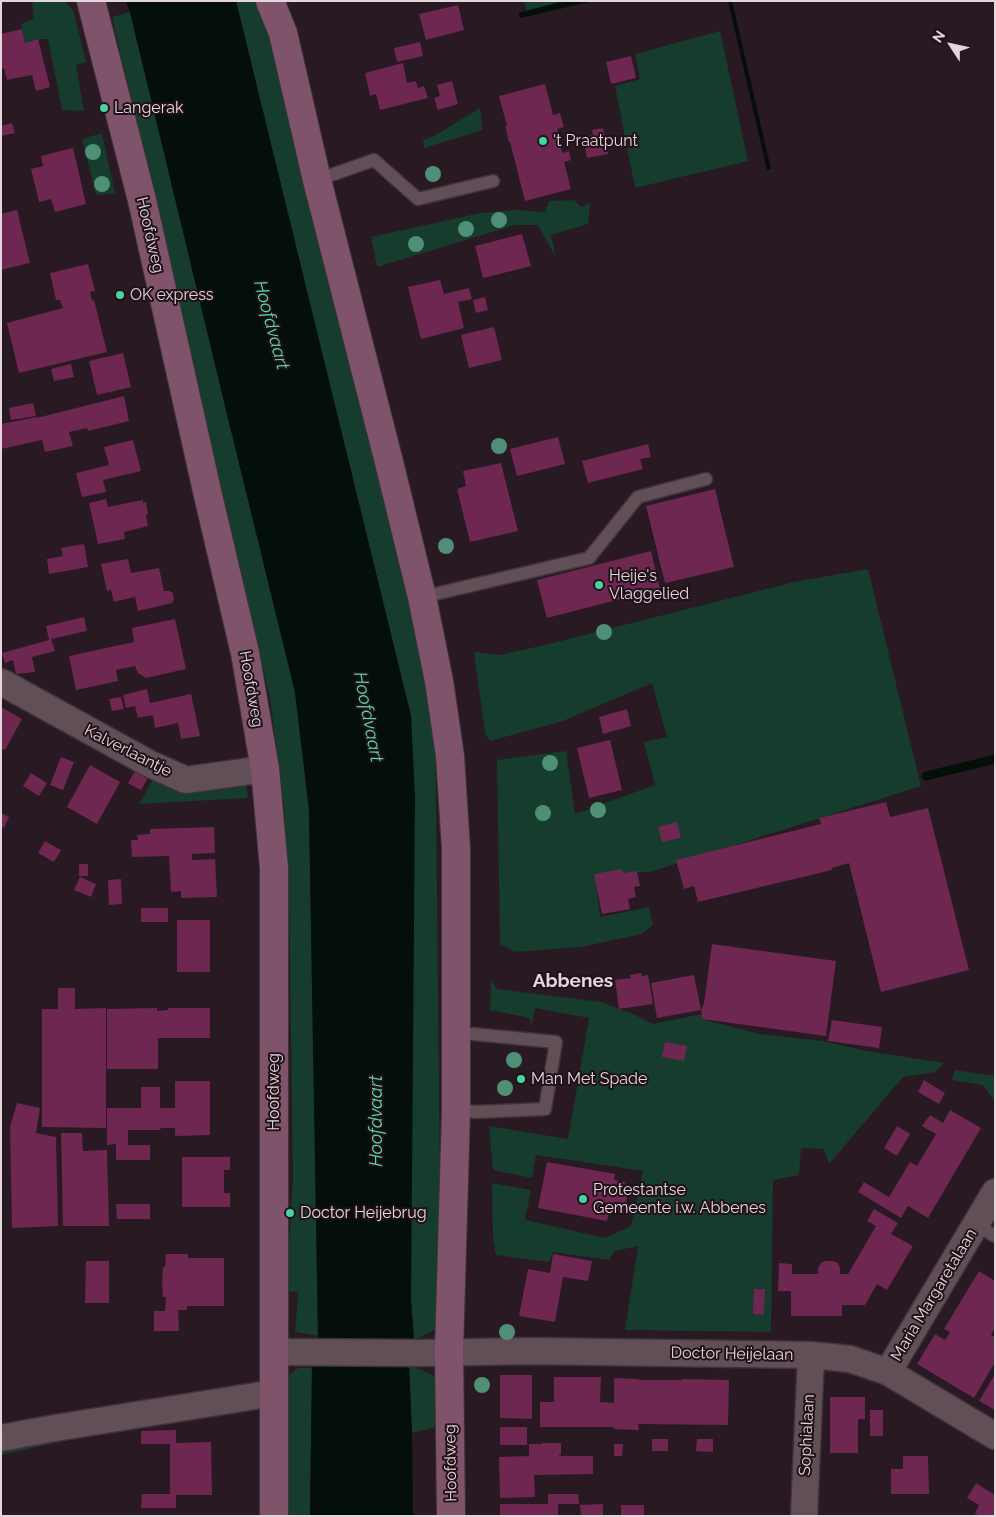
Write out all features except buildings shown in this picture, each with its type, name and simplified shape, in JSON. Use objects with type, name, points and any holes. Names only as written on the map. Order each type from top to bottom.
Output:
[{"type":"main road","name":"Hoofdweg","points":[[91,1],[142,200],[245,653],[265,769],[274,868],[274,1516]]},
{"type":"main road","name":"Hoofdweg","points":[[270,1],[283,33],[422,597],[439,681],[450,756],[456,849],[456,1110],[450,1351],[451,1516]]},
{"type":"main road","name":"Hoofdweg","points":[[283,33],[285,1]]},
{"type":"street","name":"Kalverlaantje","points":[[1,682],[150,764],[186,780],[265,769]]},
{"type":"street","name":"Maria Margaretalaan","points":[[888,1372],[985,1230],[995,1192]]},
{"type":"street","points":[[275,1352],[421,1353],[450,1351]]},
{"type":"street","name":"Doctor Heijelaan","points":[[450,1351],[811,1355],[850,1358],[888,1372],[995,1436]]},
{"type":"street","name":"Sophialaan","points":[[804,1516],[811,1355]]},
{"type":"street","points":[[1,1438],[274,1393]]},
{"type":"lane","points":[[318,180],[374,160],[418,199],[493,181]]},
{"type":"lane","points":[[422,597],[589,558],[638,497],[706,479]]},
{"type":"lane","points":[[456,1034],[556,1042],[545,1109],[476,1112],[456,1110]]},
{"type":"green space","points":[[32,1],[65,1],[74,12],[86,62],[76,65],[84,111],[62,110],[48,39],[38,39],[25,43],[21,24],[34,19]]},
{"type":"green space","points":[[236,1],[261,1],[435,699],[441,1284],[439,1328],[414,1340],[411,1300],[411,716]]},
{"type":"green space","points":[[524,1],[564,1],[527,11]]},
{"type":"green space","points":[[130,12],[295,692],[309,810],[318,1336],[295,1332],[298,1292],[286,1291],[293,1177],[289,898],[284,806],[270,698],[112,17]]},
{"type":"green space","points":[[720,31],[748,161],[635,188],[615,86],[640,79],[635,54]]},
{"type":"green space","points":[[480,108],[483,130],[424,148],[423,140],[434,136]]},
{"type":"green space","points":[[102,133],[115,193],[96,195],[82,139]]},
{"type":"green space","points":[[574,200],[581,207],[590,203],[588,224],[551,235],[556,258],[538,225],[515,225],[377,267],[371,237],[480,213],[518,210],[545,212],[549,201]]},
{"type":"green space","points":[[868,569],[921,786],[650,872],[595,874],[600,917],[649,907],[653,925],[642,934],[581,947],[515,952],[500,944],[497,760],[566,751],[575,814],[655,785],[644,742],[667,737],[652,683],[563,721],[490,741],[485,734],[474,652],[499,655],[794,582]]},
{"type":"green space","points":[[155,776],[246,783],[248,798],[139,804]]},
{"type":"green space","points":[[491,981],[497,989],[601,1002],[653,1024],[701,1014],[702,1019],[760,1034],[822,1041],[867,1051],[944,1063],[935,1072],[903,1077],[829,1164],[824,1149],[801,1148],[799,1175],[773,1180],[771,1332],[625,1330],[638,1246],[615,1251],[609,1260],[553,1252],[549,1262],[496,1255],[493,1240],[492,1183],[531,1190],[525,1220],[605,1238],[631,1226],[643,1171],[536,1155],[532,1178],[493,1170],[489,1126],[568,1139],[589,1018],[535,1008],[531,1027],[530,1018],[490,1010]]},
{"type":"green space","points":[[955,1070],[995,1076],[995,1102],[983,1085],[952,1080]]},
{"type":"green space","points":[[409,1365],[438,1377],[437,1427],[412,1433]]},
{"type":"green space","points":[[298,1368],[312,1368],[310,1516],[286,1516],[287,1377]]},
{"type":"green space","points":[[78,1432],[78,1438],[1,1455],[1,1447]]},
{"type":"water","name":"Hoofdvaart","points":[[126,1],[236,1],[411,716],[415,797],[411,1300],[414,1340],[409,1365],[413,1516],[310,1516],[312,1368],[318,1336],[309,810],[295,692]]},
{"type":"water","points":[[564,1],[594,1],[520,18],[518,13]]},
{"type":"water","points":[[728,1],[732,1],[771,169],[767,170]]},
{"type":"waterway","points":[[926,776],[995,759]]},
{"type":"place","name":"Langerak","points":[[104,108]]},
{"type":"place","name":"'t Praatpunt","points":[[543,141]]},
{"type":"place","name":"OK express","points":[[120,295]]},
{"type":"place","name":"Heije's Vlaggelied","points":[[599,585]]},
{"type":"place","name":"Man Met Spade","points":[[521,1079]]},
{"type":"place","name":"Protestantse Gemeente i.w. Abbenes","points":[[583,1199]]},
{"type":"place","name":"Doctor Heijebrug","points":[[290,1213]]},
{"type":"district","name":"Abbenes","points":[[573,981]]}]
